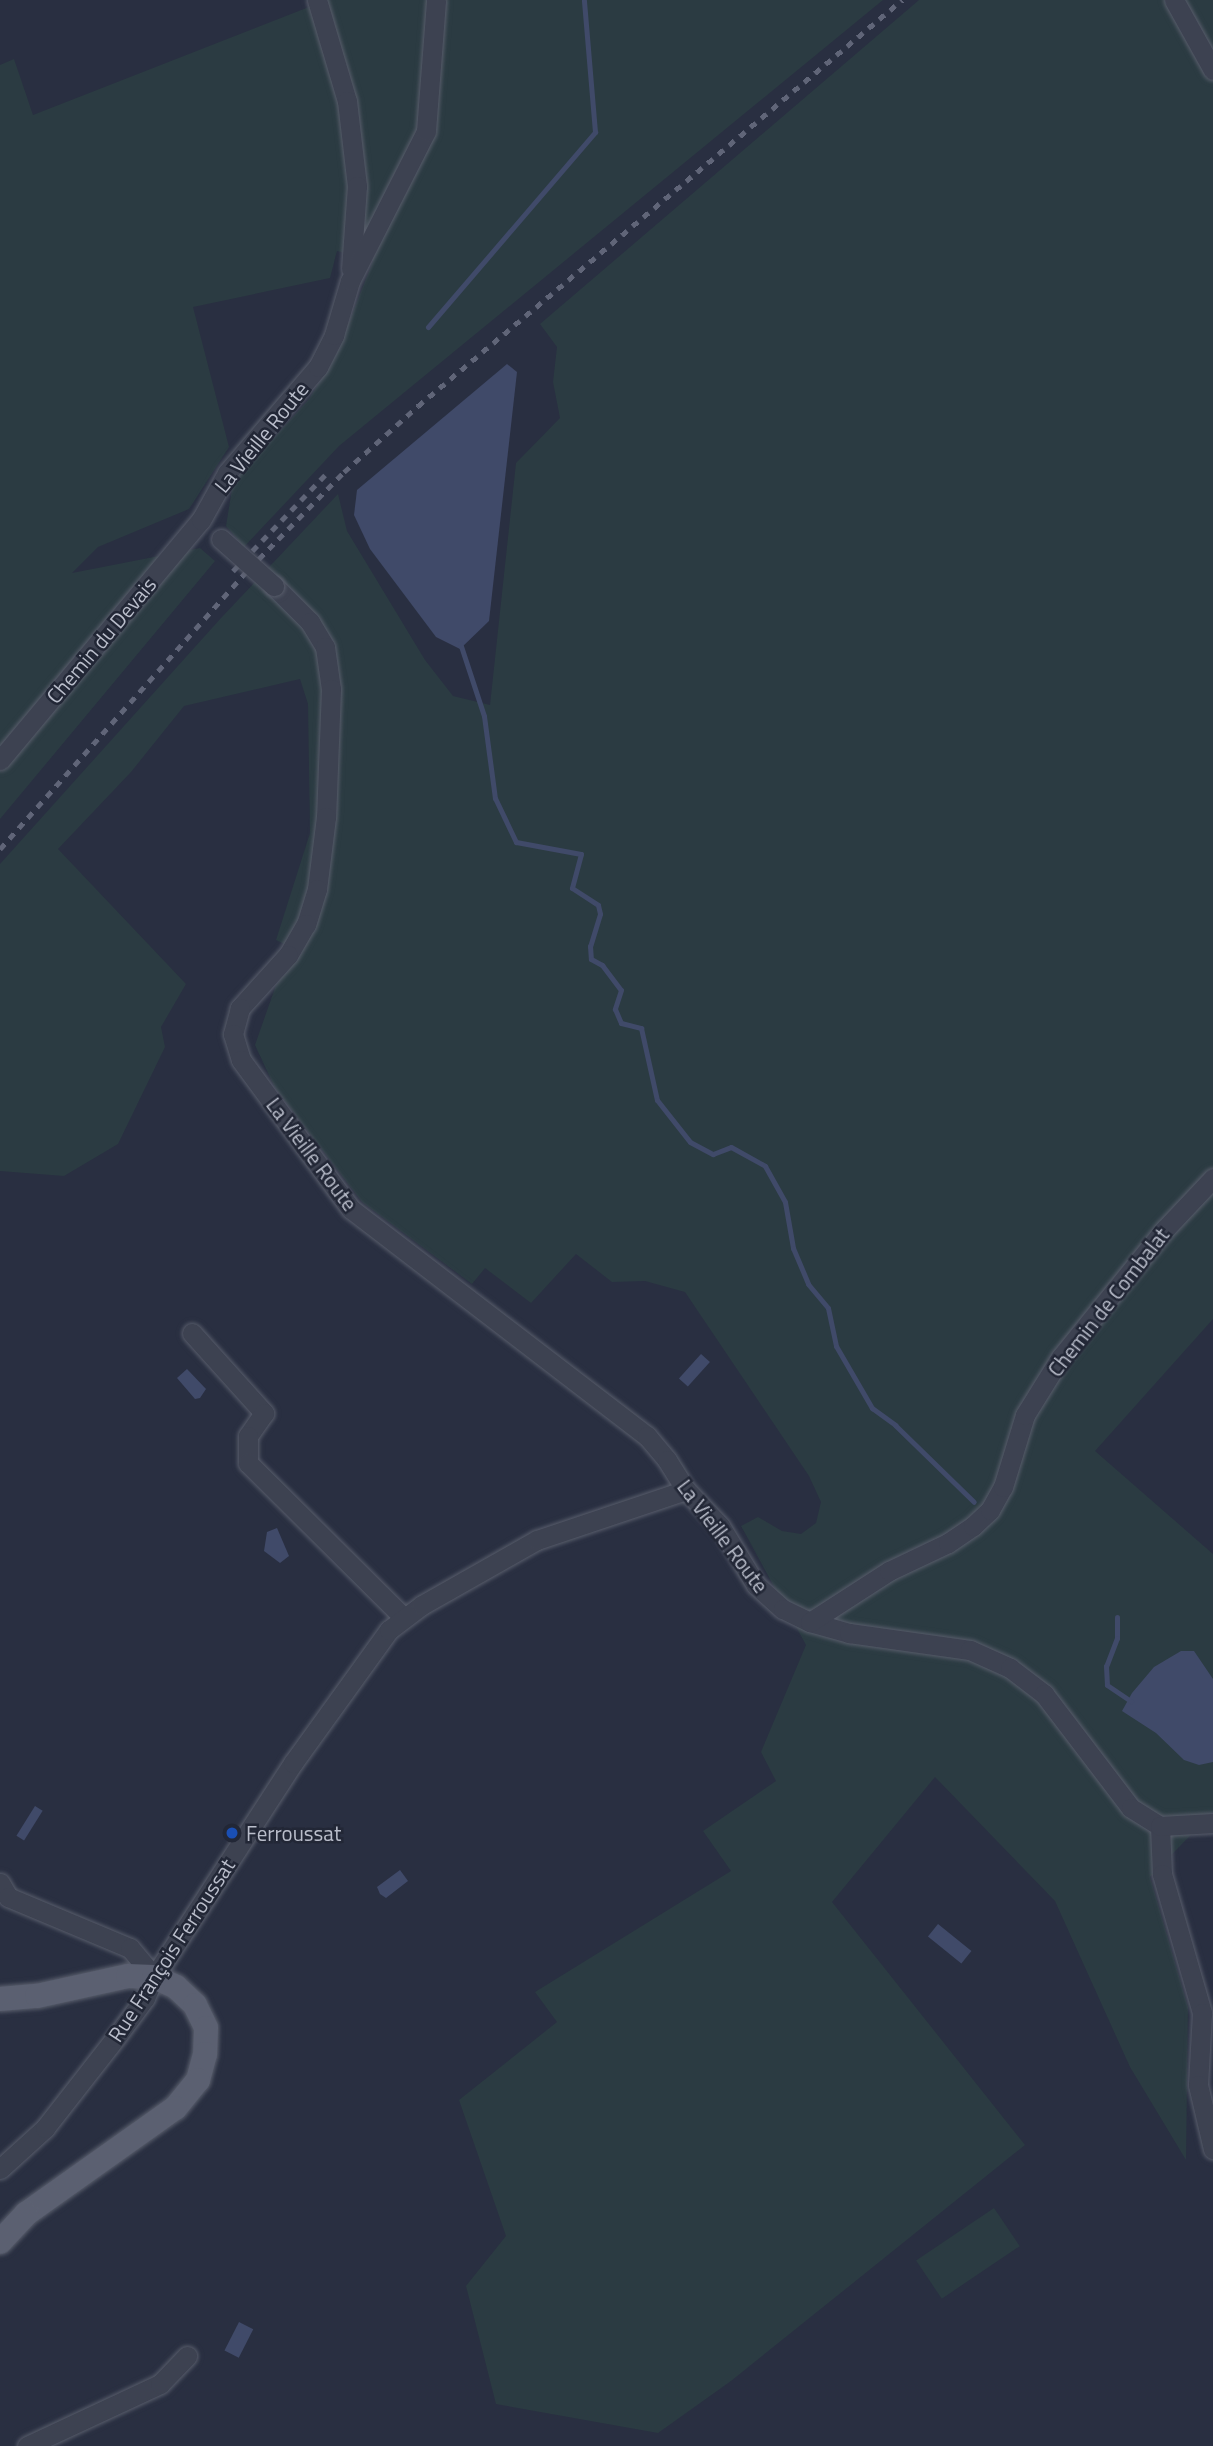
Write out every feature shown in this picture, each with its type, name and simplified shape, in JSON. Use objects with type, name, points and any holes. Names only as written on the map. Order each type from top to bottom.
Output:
[{"type":"main road","points":[[0,1999],[37,1996],[128,1976],[154,1977],[176,1987],[195,2005],[206,2028],[205,2054],[198,2080],[175,2108],[26,2214],[0,2242]]},
{"type":"street","points":[[317,0],[347,101],[357,186],[350,281]]},
{"type":"street","name":"La Vieille Route","points":[[436,0],[426,131],[350,281],[334,335],[318,367],[222,479],[201,520],[310,622],[325,647],[331,689],[326,817],[317,889],[306,924],[288,955],[240,1008],[233,1034],[241,1060],[351,1209],[647,1436],[667,1460],[686,1490],[720,1526],[756,1585],[783,1609],[810,1622],[849,1633],[970,1650],[1010,1668],[1044,1694],[1131,1808],[1160,1826]]},
{"type":"street","points":[[1174,0],[1213,70]]},
{"type":"street","name":"Chemin du Devais","points":[[0,760],[201,520]]},
{"type":"street","name":"Chemin de Combalat","points":[[810,1622],[889,1572],[956,1537],[990,1510],[1003,1487],[1025,1415],[1060,1357],[1165,1229],[1213,1178]]},
{"type":"street","points":[[192,1333],[264,1413],[248,1436],[248,1464],[403,1617]]},
{"type":"street","name":"Rue François Ferroussat","points":[[0,2169],[53,2118],[145,1998],[154,1977],[293,1763],[389,1630],[403,1617],[537,1540],[686,1490]]},
{"type":"street","points":[[1213,1823],[1160,1826],[1163,1874],[1202,2013],[1198,2085],[1213,2148]]},
{"type":"street","points":[[0,1883],[8,1897],[130,1948],[154,1977]]},
{"type":"street","points":[[27,2446],[160,2384],[187,2356]]},
{"type":"shaded area","points":[[310,0],[883,0],[339,446],[244,547],[226,526],[233,483],[309,399],[336,355],[373,261],[337,251],[330,278],[193,307],[229,447],[189,509],[98,547],[72,573],[200,548],[215,561],[0,819],[0,65],[14,59],[33,115],[309,7]]},
{"type":"shaded area","points":[[919,0],[1213,0],[1213,1319],[1095,1451],[1213,1554],[1213,1812],[1150,1877],[1188,2007],[1186,2160],[1130,2067],[1055,1901],[935,1777],[832,1902],[1025,2145],[731,2381],[658,2433],[496,2404],[466,2286],[506,2236],[459,2100],[557,2022],[535,1992],[731,1871],[703,1831],[776,1781],[761,1752],[806,1645],[741,1526],[758,1517],[782,1531],[801,1534],[816,1523],[821,1502],[809,1476],[685,1292],[645,1281],[612,1282],[576,1254],[531,1303],[485,1268],[472,1284],[362,1202],[275,1088],[255,1045],[276,985],[302,953],[276,940],[310,833],[308,704],[300,679],[184,706],[131,772],[58,849],[186,984],[161,1027],[165,1047],[118,1144],[64,1176],[0,1171],[0,864],[221,618],[338,494],[347,531],[425,660],[453,696],[490,705],[516,463],[560,418],[553,382],[557,347],[540,324]]},
{"type":"shaded area","points":[[994,2208],[1020,2246],[942,2299],[916,2261]]},
{"type":"water","points":[[507,364],[517,372],[489,621],[460,649],[436,637],[370,549],[354,515],[357,490]]},
{"type":"water","points":[[701,1354],[710,1362],[688,1387],[679,1379]]},
{"type":"water","points":[[187,1369],[206,1389],[200,1398],[195,1399],[177,1378]]},
{"type":"water","points":[[277,1528],[289,1556],[280,1563],[264,1551],[267,1532]]},
{"type":"water","points":[[1181,1651],[1194,1651],[1213,1679],[1213,1762],[1199,1765],[1184,1760],[1156,1733],[1122,1711],[1132,1693],[1154,1667]]},
{"type":"water","points":[[35,1806],[43,1811],[24,1840],[16,1836]]},
{"type":"water","points":[[400,1870],[408,1881],[386,1898],[380,1894],[377,1887]]},
{"type":"water","points":[[938,1924],[971,1951],[961,1963],[928,1936]]},
{"type":"water","points":[[239,2322],[253,2329],[239,2358],[224,2351]]},
{"type":"waterway","points":[[428,327],[595,132],[584,0]]},
{"type":"waterway","points":[[460,643],[484,716],[495,798],[516,842],[581,854],[572,888],[598,905],[600,914],[590,946],[591,959],[602,965],[621,990],[615,1009],[621,1023],[641,1028],[657,1100],[690,1142],[713,1154],[731,1147],[765,1166],[785,1202],[793,1248],[808,1284],[828,1308],[836,1346],[872,1408],[895,1425],[974,1502]]},
{"type":"waterway","points":[[1117,1617],[1117,1638],[1106,1666],[1107,1685],[1131,1701]]},
{"type":"railway","points":[[0,849],[249,569],[344,472],[418,406],[902,0]]},
{"type":"railway","points":[[233,571],[325,475]]},
{"type":"place","name":"Ferroussat","points":[[232,1833]]}]
